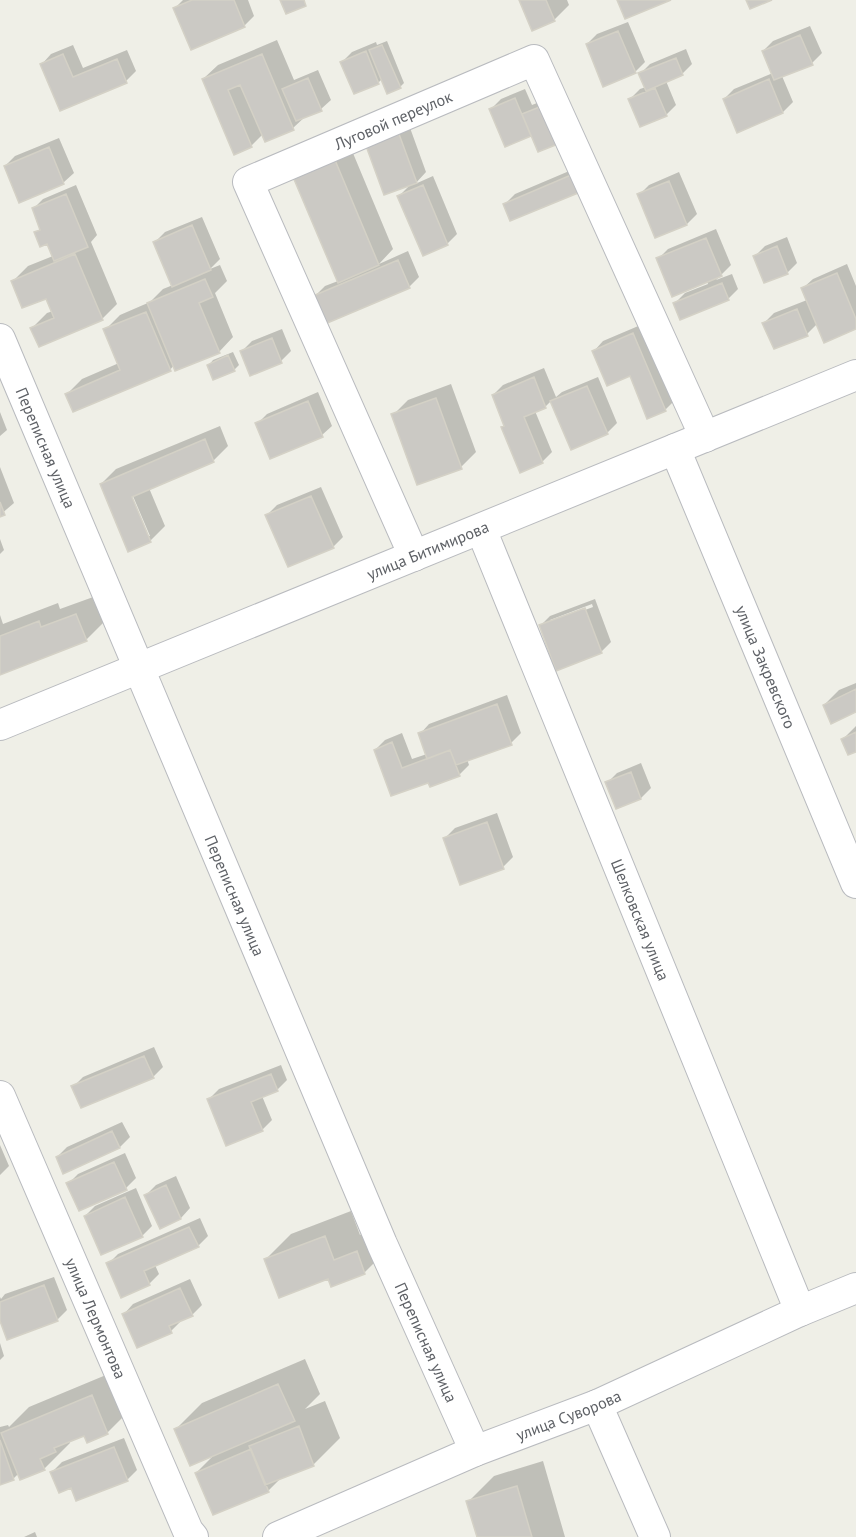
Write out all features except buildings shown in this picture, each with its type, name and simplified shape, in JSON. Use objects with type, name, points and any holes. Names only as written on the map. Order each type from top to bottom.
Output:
[{"type":"street","name":"Луговой переулок","points":[[414,556],[248,182],[534,60],[705,437]]},
{"type":"street","name":"Переписная улица","points":[[0,339],[382,1244],[475,1451]]},
{"type":"street","name":"улица Битимирова","points":[[0,725],[856,375]]},
{"type":"street","name":"улица Закревского","points":[[675,449],[856,883]]},
{"type":"street","name":"Шелковская улица","points":[[481,528],[800,1311]]},
{"type":"street","name":"улица Лермонтова","points":[[0,1096],[188,1531],[194,1537]]},
{"type":"street","name":"улица Суворова","points":[[278,1537],[475,1451],[597,1405],[800,1311],[856,1288]]},
{"type":"street","points":[[597,1405],[655,1537]]}]
